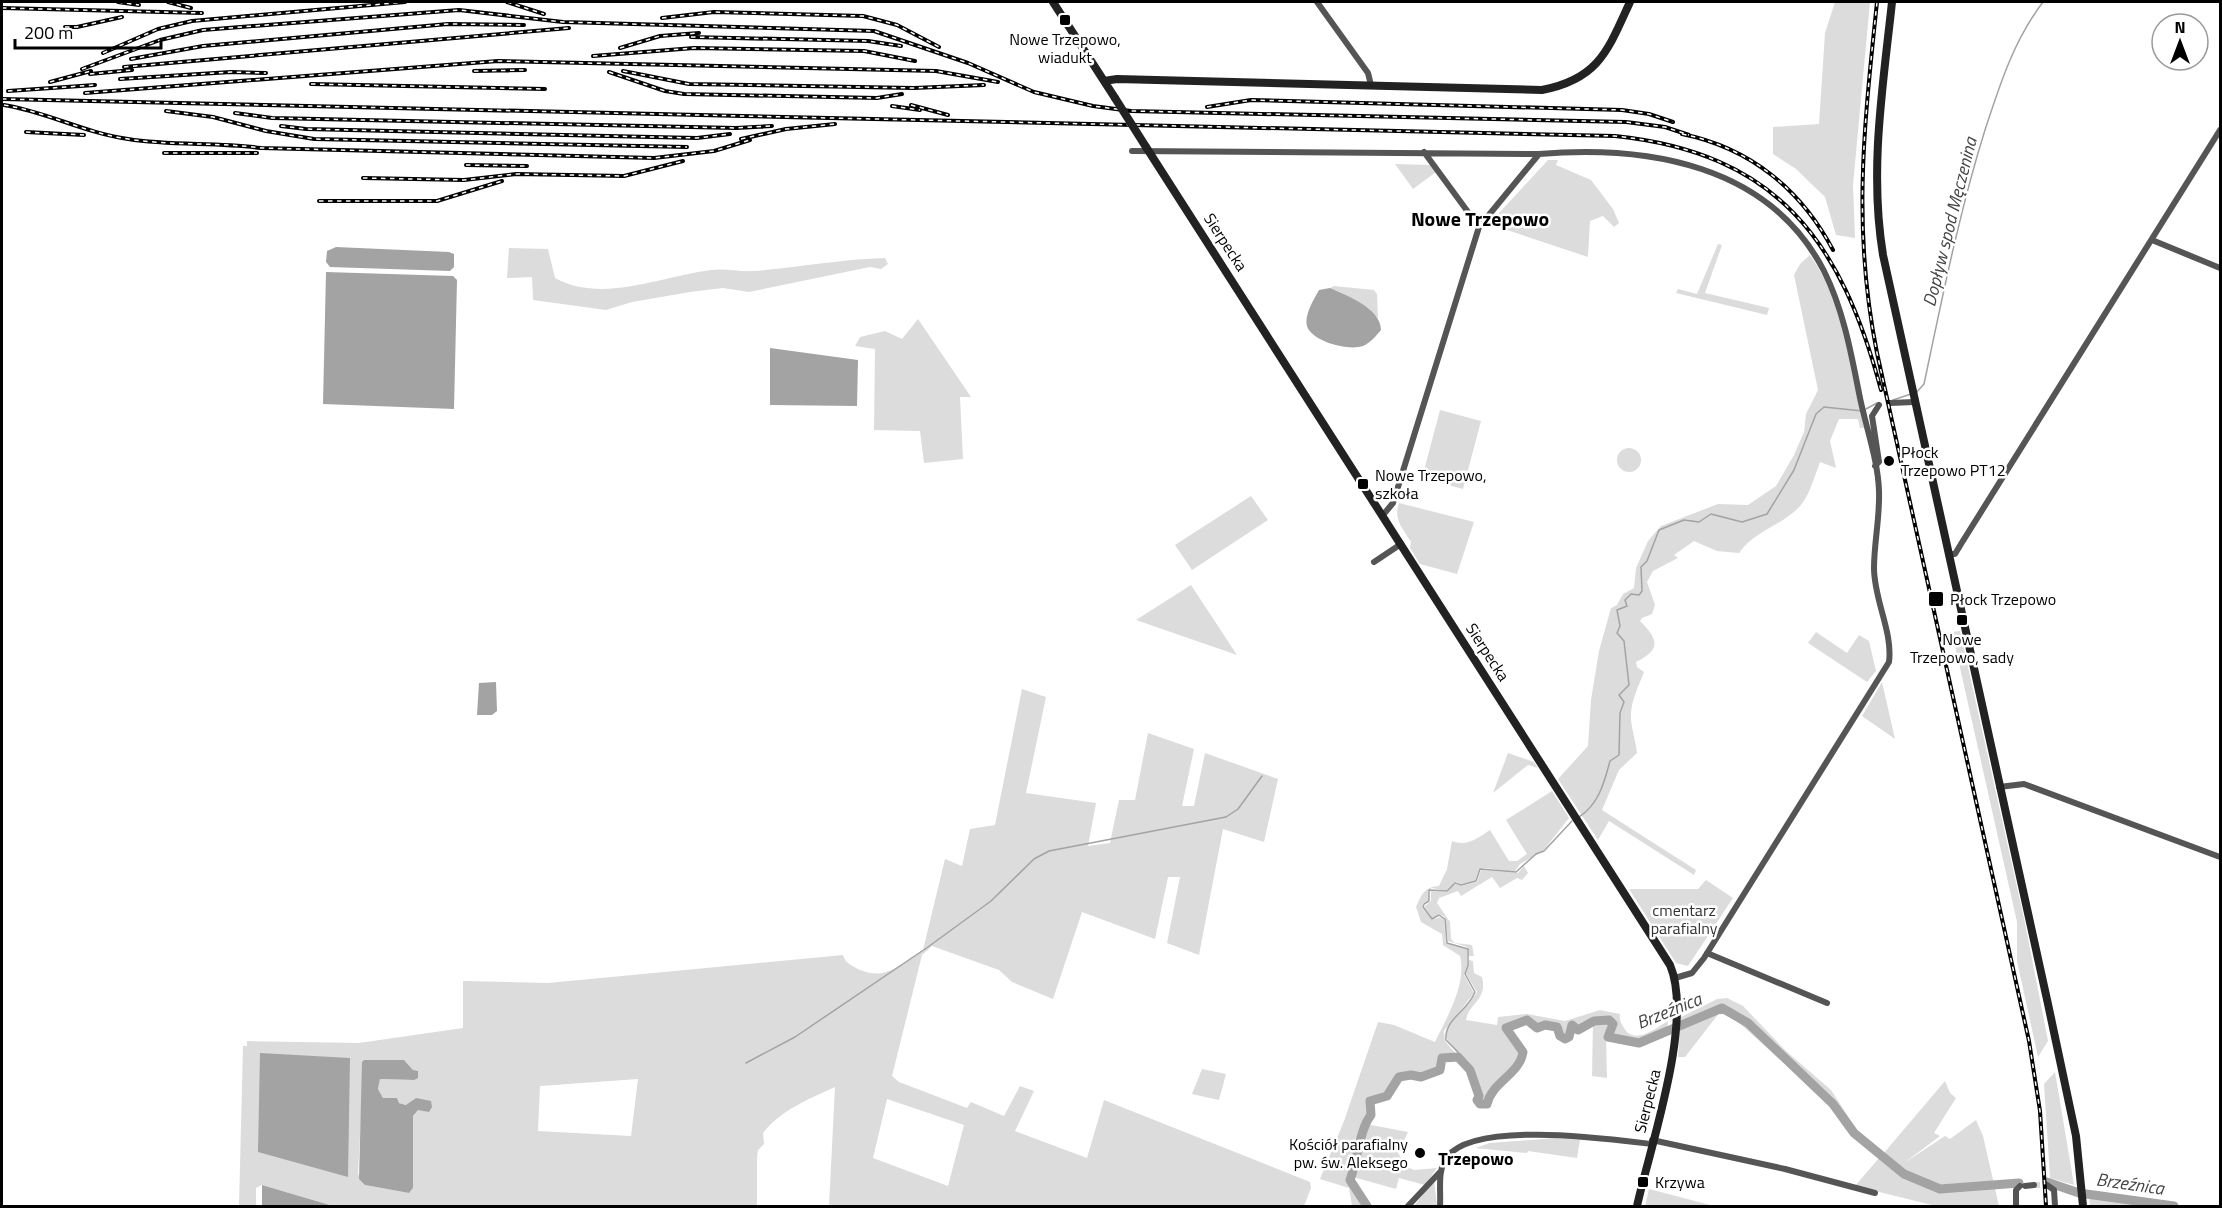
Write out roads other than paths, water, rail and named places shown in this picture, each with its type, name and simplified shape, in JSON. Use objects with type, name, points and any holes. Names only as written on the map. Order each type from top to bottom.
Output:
[{"type":"street","name":"Sierpecka","points":[[1053,2],[1666,958],[1675,978],[1675,1014],[1668,1085],[1637,1206]]},
{"type":"street","points":[[1317,2],[1368,73],[1371,85]]},
{"type":"street","points":[[1104,81],[1117,79],[1542,90],[1573,81],[1599,62],[1609,49],[1630,2]]},
{"type":"street","points":[[1892,2],[1878,139],[1877,195],[1884,262],[2064,1080],[2082,1185],[2082,1203]]},
{"type":"street","points":[[1948,554],[1955,554],[2220,130]]},
{"type":"street","points":[[1132,151],[1148,149],[1632,154],[1677,160],[1714,173],[1763,202],[1800,237],[1823,271],[1843,322],[1875,466],[1879,495],[1875,578],[1889,662],[1707,953],[1692,973],[1675,978]]},
{"type":"street","points":[[1424,152],[1479,228]]},
{"type":"street","points":[[1383,515],[1393,503],[1479,228],[1539,153]]},
{"type":"street","points":[[2152,240],[2220,268]]},
{"type":"street","points":[[1890,403],[1914,400]]},
{"type":"street","points":[[1875,466],[1879,462],[1872,416],[1879,405]]},
{"type":"street","points":[[1374,561],[1401,544]]},
{"type":"street","points":[[1999,786],[2024,784],[2220,857]]},
{"type":"street","points":[[1707,953],[1827,1003]]},
{"type":"street","points":[[1408,1206],[1441,1171],[1448,1156],[1456,1149],[1483,1140],[1504,1137],[1579,1135],[1652,1142],[1785,1169],[1875,1193]]},
{"type":"street","points":[[1440,1206],[1441,1171]]},
{"type":"street","points":[[2016,1206],[2016,1190],[2023,1186],[2034,1185]]},
{"type":"street","points":[[2047,1185],[2054,1190],[2055,1206]]},
{"type":"waterway","name":"Dopływ spod Męczenina","points":[[1916,393],[1924,384],[1959,224],[1985,130],[2002,79],[2016,47],[2043,2]]},
{"type":"waterway","name":"Dopływ spod Męczenina","points":[[1893,400],[1911,394]]},
{"type":"waterway","name":"Dopływ spod Męczenina","points":[[1866,409],[1877,403]]},
{"type":"waterway","name":"Dopływ spod Męczenina","points":[[1579,817],[1596,799],[1610,761],[1619,755],[1620,713],[1624,702],[1619,695],[1629,685],[1624,641],[1617,633],[1620,626],[1617,610],[1627,606],[1625,600],[1631,594],[1639,595],[1642,591],[1641,567],[1647,561],[1659,530],[1684,520],[1699,522],[1711,514],[1742,522],[1767,514],[1794,470],[1816,414],[1824,407],[1862,411]]},
{"type":"waterway","points":[[746,1063],[795,1037],[928,947],[991,901],[1034,859],[1049,851],[1226,817],[1238,809],[1262,776]]},
{"type":"waterway","name":"Dopływ spod Męczenina","points":[[1458,1057],[1458,1052],[1446,1040],[1446,1033],[1452,1021],[1472,999],[1475,992],[1465,974],[1468,965],[1468,949],[1447,943],[1445,919],[1439,915],[1432,919],[1423,907],[1429,901],[1429,890],[1447,891],[1455,883],[1461,885],[1476,881],[1480,869],[1516,872],[1536,854],[1544,851],[1572,821]]},
{"type":"waterway","name":"Brzeźnica","points":[[1367,1206],[1350,1180],[1364,1128],[1371,1115],[1370,1101],[1387,1096],[1399,1077],[1411,1075],[1421,1077],[1440,1070],[1442,1058],[1458,1057],[1470,1070],[1479,1096],[1477,1100],[1480,1104],[1487,1104],[1494,1090],[1521,1060],[1523,1052],[1506,1028],[1527,1020],[1537,1028],[1545,1025],[1557,1027],[1560,1036],[1565,1039],[1569,1037],[1572,1025],[1578,1030],[1594,1021],[1609,1020],[1613,1024],[1608,1037],[1639,1043],[1722,1008],[1748,1023],[1833,1104],[1854,1133],[1904,1174],[1940,1189],[2019,1183]]},
{"type":"waterway","name":"Brzeźnica","points":[[2047,1182],[2079,1193],[2174,1206]]},
{"type":"tunnel","points":[[2034,1185],[2047,1185]]},
{"type":"railway","points":[[118,2],[139,5]]},
{"type":"railway","points":[[168,2],[191,8]]},
{"type":"railway","points":[[103,53],[158,29],[192,21],[405,2]]},
{"type":"railway","points":[[507,2],[544,14]]},
{"type":"railway","points":[[1877,2],[1868,92],[1863,178],[1863,220],[1869,307],[1877,353],[2029,1041],[2040,1111],[2046,1206]]},
{"type":"railway","points":[[2,8],[202,13]]},
{"type":"railway","points":[[82,69],[160,40],[203,30],[459,10],[563,22],[874,31],[968,63],[1034,92],[1093,106],[1131,111],[1626,122],[1665,127],[1689,135]]},
{"type":"railway","points":[[662,18],[714,12],[863,16],[897,25],[939,47]]},
{"type":"railway","points":[[65,27],[77,27],[122,17]]},
{"type":"railway","points":[[131,59],[203,46],[448,24],[524,25]]},
{"type":"railway","points":[[124,67],[569,28]]},
{"type":"railway","points":[[620,48],[660,36],[699,33]]},
{"type":"railway","points":[[691,37],[868,41],[901,46]]},
{"type":"railway","points":[[593,56],[694,48],[864,51],[915,61]]},
{"type":"railway","points":[[85,93],[498,61],[936,71],[998,82]]},
{"type":"railway","points":[[90,74],[132,70]]},
{"type":"railway","points":[[474,71],[525,70]]},
{"type":"railway","points":[[50,82],[91,71]]},
{"type":"railway","points":[[623,71],[689,84],[914,88],[984,85]]},
{"type":"railway","points":[[120,79],[231,72],[266,73]]},
{"type":"railway","points":[[609,72],[665,91],[684,94],[877,98],[902,94]]},
{"type":"railway","points":[[311,84],[545,89]]},
{"type":"railway","points":[[8,91],[95,85]]},
{"type":"railway","points":[[2,99],[1615,136],[1671,146],[1719,162],[1760,184],[1794,213],[1822,248],[1845,289],[1865,337],[1881,390]]},
{"type":"railway","points":[[1207,107],[1251,100],[1622,110],[1649,114],[1673,122]]},
{"type":"railway","points":[[4,105],[128,139],[261,148],[654,158],[714,151],[750,140]]},
{"type":"railway","points":[[911,105],[948,115]]},
{"type":"railway","points":[[892,106],[920,110]]},
{"type":"railway","points":[[166,111],[213,117],[266,131],[314,139],[687,147]]},
{"type":"railway","points":[[235,113],[272,118],[736,128],[772,126]]},
{"type":"railway","points":[[741,139],[786,129],[835,124]]},
{"type":"railway","points":[[281,126],[306,129],[697,138],[730,134]]},
{"type":"railway","points":[[26,132],[84,135]]},
{"type":"railway","points":[[1682,134],[1730,150],[1752,161],[1771,175],[1806,209],[1833,250]]},
{"type":"railway","points":[[164,153],[257,153]]},
{"type":"railway","points":[[363,178],[464,180],[516,174],[624,176],[683,161]]},
{"type":"railway","points":[[466,165],[527,166]]},
{"type":"railway","points":[[319,201],[437,201],[502,181]]},
{"type":"place","name":"Nowe Trzepowo, wiadukt","points":[[1065,20]]},
{"type":"place","name":"Płock Trzepowo PT12","points":[[1889,461]]},
{"type":"place","name":"Nowe Trzepowo, szkoła","points":[[1363,484]]},
{"type":"place","name":"Płock Trzepowo","points":[[1936,599]]},
{"type":"place","name":"Nowe Trzepowo, sady","points":[[1962,620]]},
{"type":"place","name":"Kościół parafialny pw. św. Aleksego","points":[[1420,1153]]},
{"type":"place","name":"Krzywa","points":[[1643,1182]]},
{"type":"district","name":"Nowe Trzepowo","points":[[1480,219]]},
{"type":"district","name":"Trzepowo","points":[[1476,1159]]},
{"type":"park label","name":"cmentarz parafialny","points":[[1684,919]]}]
